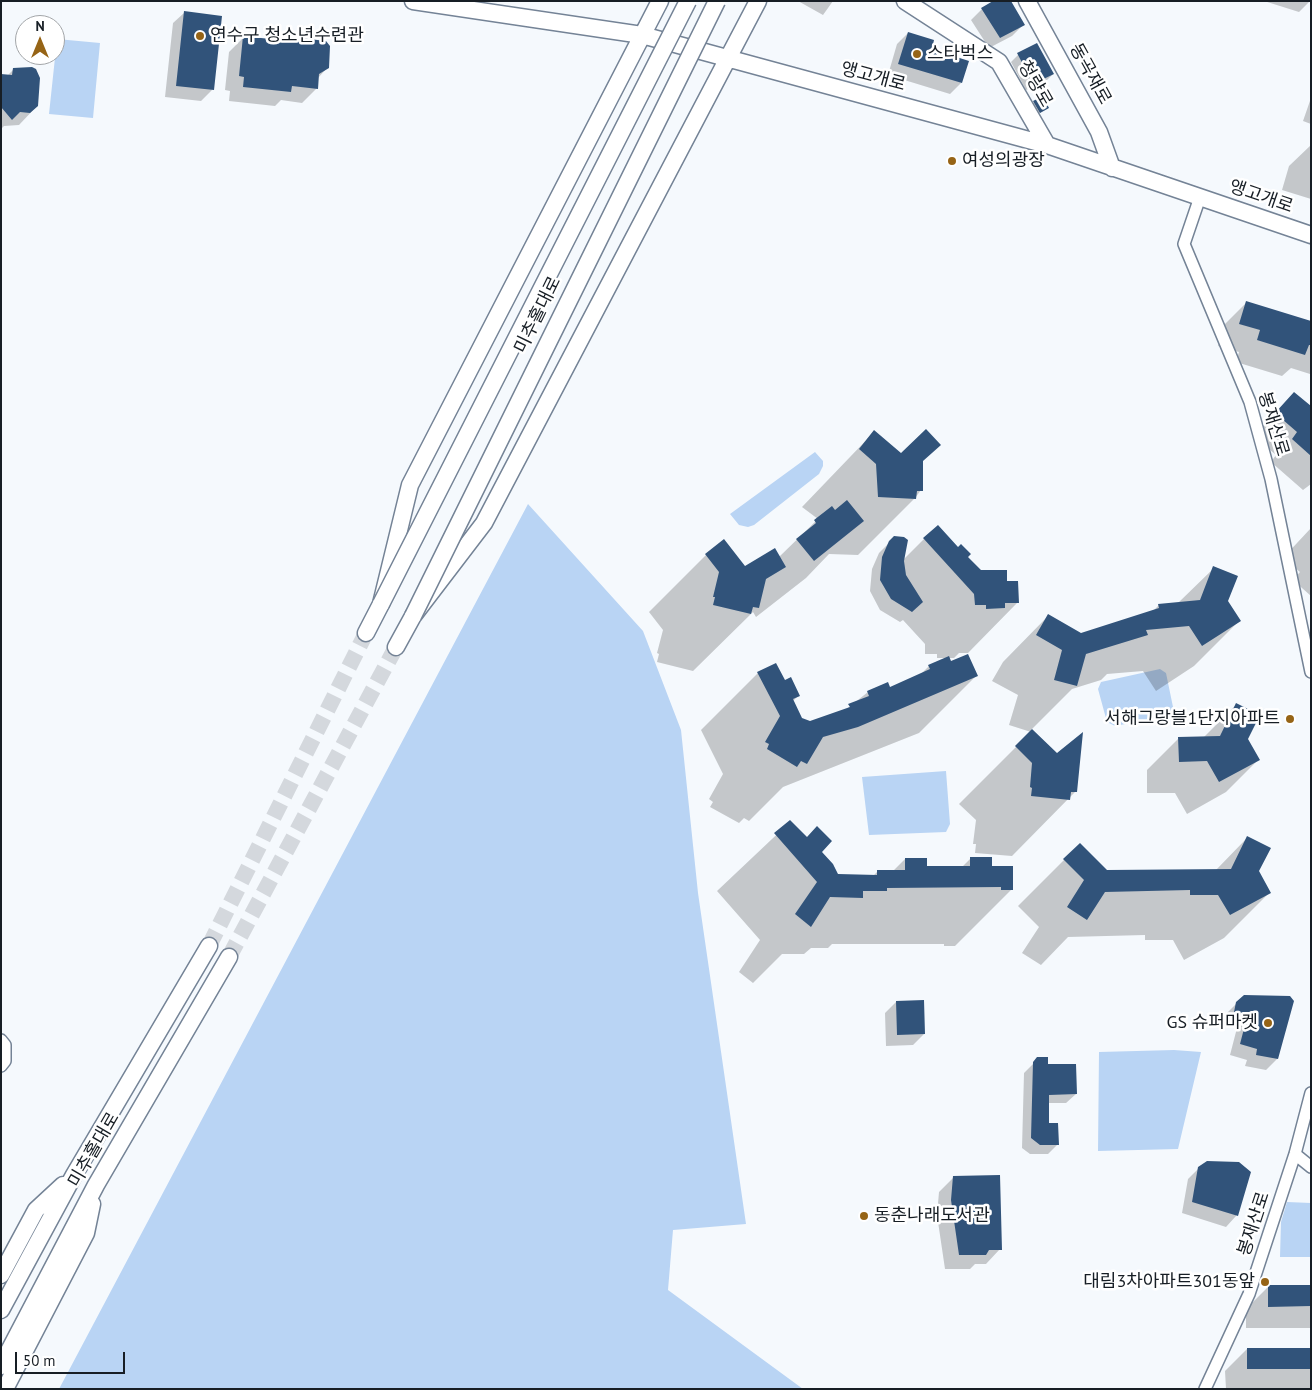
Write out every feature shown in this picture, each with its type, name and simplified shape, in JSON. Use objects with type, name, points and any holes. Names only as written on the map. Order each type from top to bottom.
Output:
[{"type":"main road","name":"앵고개로","points":[[413,1],[642,35],[1046,145],[1311,235]]},
{"type":"main road","points":[[381,604],[410,484],[660,1]]},
{"type":"main road","name":"미추홀대로","points":[[366,633],[688,1]]},
{"type":"main road","name":"미추홀대로","points":[[396,647],[717,1]]},
{"type":"main road","points":[[413,616],[484,523],[758,1]]},
{"type":"main road","name":"청량로","points":[[906,1],[999,62],[1046,145]]},
{"type":"main road","name":"동곡재로","points":[[1027,1],[1100,132],[1112,168]]},
{"type":"main road","name":"미추홀대로","points":[[1,1310],[74,1175],[209,946]]},
{"type":"main road","name":"미추홀대로","points":[[1,1366],[96,1185],[229,957]]},
{"type":"main road","points":[[1,1275],[36,1210],[74,1175]]},
{"type":"main road","points":[[5,1389],[86,1233],[96,1185]]},
{"type":"street","name":"봉재산로","points":[[1200,197],[1184,244],[1250,402],[1271,479],[1311,672]]},
{"type":"street","points":[[1,1040],[5,1046],[5,1061],[1,1066]]},
{"type":"street","name":"봉재산로","points":[[1205,1389],[1249,1294],[1295,1154],[1311,1093]]},
{"type":"street","points":[[1295,1154],[1311,1167]]},
{"type":"shaded area","points":[[65,40],[100,43],[93,118],[49,114],[54,65],[65,65]]},
{"type":"shaded area","points":[[815,452],[823,461],[819,474],[754,525],[748,527],[739,525],[730,514]]},
{"type":"shaded area","points":[[528,504],[643,631],[681,730],[698,893],[746,1224],[673,1230],[668,1290],[803,1389],[59,1389]]},
{"type":"shaded area","points":[[1160,669],[1166,673],[1173,707],[1167,716],[1115,726],[1107,722],[1098,689],[1101,682]]},
{"type":"shaded area","points":[[946,771],[950,824],[946,832],[869,835],[862,777]]},
{"type":"shaded area","points":[[1174,1050],[1201,1052],[1178,1149],[1098,1151],[1099,1052]]},
{"type":"shaded area","points":[[1287,1202],[1311,1203],[1311,1257],[1280,1257],[1281,1222]]},
{"type":"building","points":[[993,1],[1011,1],[1025,25],[1000,38],[981,8]]},
{"type":"building","points":[[184,11],[222,16],[214,90],[176,86]]},
{"type":"building","points":[[908,32],[934,40],[932,49],[969,61],[962,83],[898,64]]},
{"type":"building","points":[[243,36],[297,42],[300,38],[326,41],[330,46],[329,68],[319,74],[318,89],[292,86],[291,92],[243,87],[244,77],[239,76]]},
{"type":"building","points":[[1037,43],[1054,74],[1033,84],[1017,53]]},
{"type":"building","points":[[32,67],[36,69],[40,78],[38,106],[30,113],[20,112],[12,120],[1,107],[1,74],[12,75],[13,68]]},
{"type":"building","points":[[1043,96],[1049,108],[1040,113],[1033,101]]},
{"type":"building","points":[[1246,301],[1311,321],[1311,345],[1309,345],[1305,355],[1257,340],[1260,330],[1239,324]]},
{"type":"building","points":[[1294,392],[1311,406],[1311,456],[1292,439],[1297,432],[1275,413]]},
{"type":"building","points":[[926,429],[941,445],[923,461],[923,491],[917,491],[916,499],[878,497],[876,464],[859,449],[874,430],[901,453]]},
{"type":"building","points":[[847,500],[864,521],[814,561],[796,539],[816,523],[814,520],[832,506],[835,510]]},
{"type":"building","points":[[938,525],[958,547],[961,544],[971,554],[968,557],[981,570],[1007,570],[1007,581],[1018,581],[1019,603],[1005,603],[1005,608],[986,609],[986,605],[975,605],[974,594],[923,538]]},
{"type":"building","points":[[894,536],[904,537],[908,540],[904,561],[906,575],[923,602],[912,612],[891,599],[880,580],[882,557],[889,541]]},
{"type":"building","points":[[724,539],[745,566],[775,548],[786,567],[766,579],[759,608],[753,607],[751,614],[713,605],[719,572],[705,554]]},
{"type":"building","points":[[1213,566],[1238,576],[1228,601],[1241,621],[1202,646],[1189,626],[1146,630],[1148,635],[1086,654],[1077,686],[1054,680],[1062,650],[1036,635],[1048,614],[1081,633],[1159,608],[1158,604],[1200,600]]},
{"type":"building","points":[[968,654],[978,676],[858,727],[823,737],[807,764],[801,761],[797,767],[767,749],[769,744],[765,742],[780,716],[757,672],[776,663],[785,680],[791,677],[800,696],[793,699],[802,718],[810,721],[850,707],[848,704],[869,696],[867,691],[888,682],[890,687],[930,669],[928,665],[949,656],[951,661]]},
{"type":"building","points":[[1236,703],[1260,715],[1248,739],[1260,760],[1219,782],[1207,761],[1179,762],[1178,737],[1220,736]]},
{"type":"building","points":[[1032,729],[1057,753],[1083,732],[1077,792],[1071,792],[1070,800],[1031,796],[1032,763],[1015,746]]},
{"type":"building","points":[[790,820],[807,837],[817,826],[832,841],[822,852],[833,864],[838,874],[877,875],[877,870],[905,870],[905,858],[927,858],[927,866],[970,866],[970,857],[992,857],[992,866],[1013,866],[1013,890],[1001,890],[1001,887],[887,888],[887,891],[863,891],[863,898],[830,897],[811,927],[795,914],[817,882],[774,833]]},
{"type":"building","points":[[1247,836],[1271,848],[1259,871],[1271,893],[1230,915],[1218,895],[1190,895],[1190,890],[1105,892],[1087,920],[1067,907],[1084,880],[1063,859],[1080,843],[1107,870],[1231,869]]},
{"type":"building","points":[[1244,995],[1290,996],[1294,1001],[1278,1059],[1256,1055],[1257,1049],[1240,1044],[1247,1017],[1234,1012],[1236,1002]]},
{"type":"building","points":[[924,1000],[925,1034],[897,1035],[896,1001]]},
{"type":"building","points":[[1037,1057],[1048,1057],[1048,1064],[1076,1064],[1077,1094],[1049,1095],[1049,1123],[1058,1123],[1059,1145],[1040,1145],[1031,1138],[1033,1062]]},
{"type":"building","points":[[1207,1161],[1239,1162],[1251,1172],[1238,1216],[1192,1202],[1198,1167]]},
{"type":"building","points":[[1000,1175],[1002,1250],[989,1250],[986,1255],[959,1255],[951,1200],[953,1176]]},
{"type":"building","points":[[1268,1285],[1311,1285],[1311,1306],[1268,1307]]},
{"type":"building","points":[[1247,1348],[1311,1348],[1311,1369],[1247,1369]]},
{"type":"tunnel","points":[[209,946],[366,633]]},
{"type":"tunnel","points":[[229,957],[396,647]]},
{"type":"place","name":"연수구 청소년수련관","points":[[200,36]]},
{"type":"place","name":"스타벅스","points":[[917,54]]},
{"type":"place","name":"여성의광장","points":[[952,161]]},
{"type":"place","name":"서해그랑블1단지아파트","points":[[1290,719]]},
{"type":"place","name":"GS 슈퍼마켓","points":[[1268,1023]]},
{"type":"place","name":"동춘나래도서관","points":[[864,1216]]},
{"type":"place","name":"대림3차아파트301동앞","points":[[1265,1282]]}]
